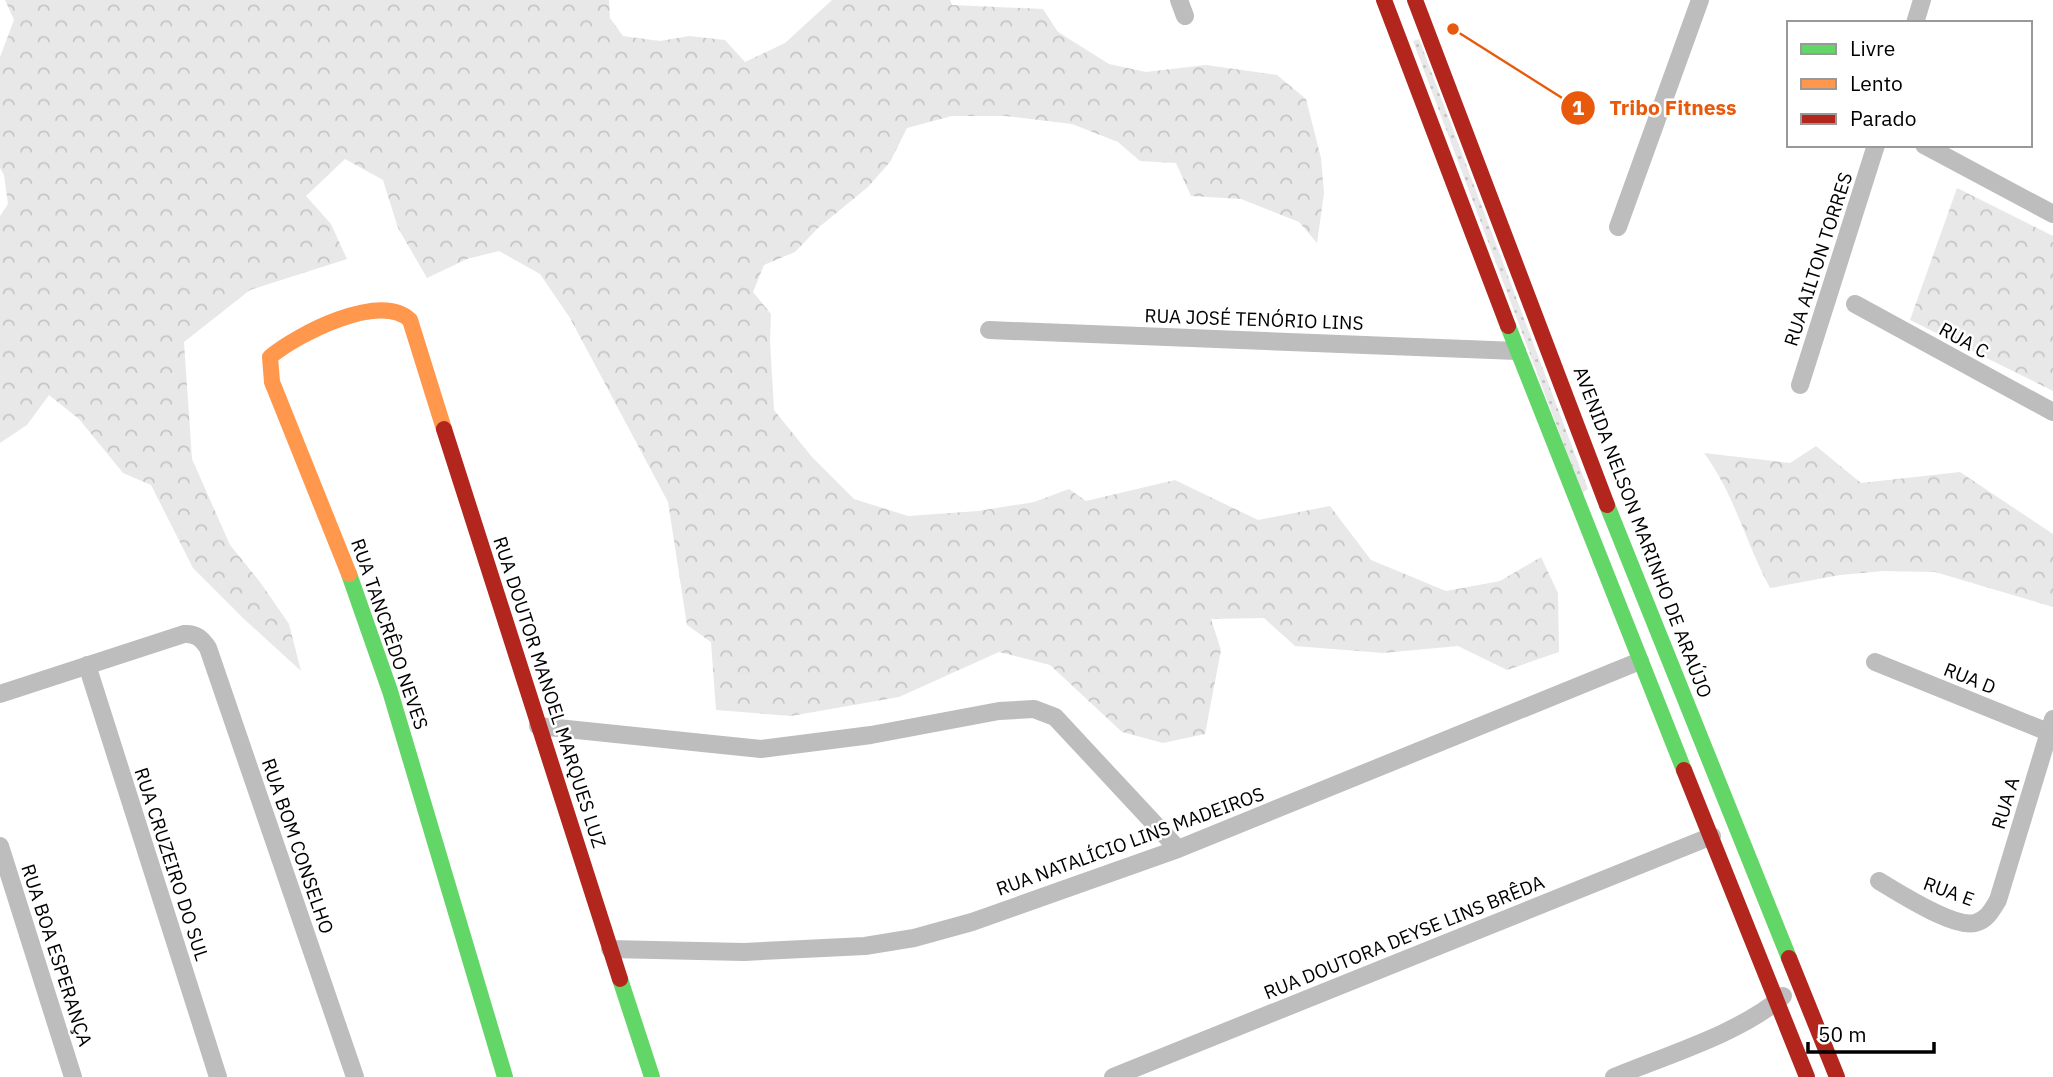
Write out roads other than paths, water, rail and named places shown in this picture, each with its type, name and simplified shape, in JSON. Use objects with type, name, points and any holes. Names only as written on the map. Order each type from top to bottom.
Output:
[{"type":"main road","points":[[1384,0],[1517,351],[1807,1077]]},
{"type":"main road","name":"AVENIDA NELSON MARINHO DE ARAÚJO","points":[[1415,0],[1604,494],[1837,1077]]},
{"type":"main road","points":[[1399,37],[1414,30],[1427,31]]},
{"type":"main road","name":"RUA TANCRÊDO NEVES","points":[[410,320],[406,314],[396,311],[364,312],[292,340],[270,357],[270,370],[272,382],[359,599],[390,691],[505,1077]]},
{"type":"main road","name":"RUA DOUTOR MANOEL MARQUES LUZ","points":[[410,320],[652,1077]]},
{"type":"main road","points":[[1577,503],[1604,494]]},
{"type":"street","points":[[1618,227],[1700,0]]},
{"type":"street","points":[[1916,21],[1922,0]]},
{"type":"street","name":"RUA AILTON TORRES","points":[[1800,385],[1875,147]]},
{"type":"street","points":[[1928,147],[2053,214]]},
{"type":"street","name":"RUA C","points":[[1855,304],[2053,412]]},
{"type":"street","name":"RUA JOSÉ TENÓRIO LINS","points":[[989,330],[1517,351]]},
{"type":"street","name":"RUA BOM CONSELHO","points":[[87,665],[184,634],[194,634],[202,639],[208,648],[355,1077]]},
{"type":"street","name":"RUA NATALÍCIO LINS MADEIROS","points":[[610,948],[744,952],[865,946],[914,938],[972,922],[1178,849],[1640,661]]},
{"type":"street","name":"RUA D","points":[[1875,662],[2051,726]]},
{"type":"street","points":[[0,694],[87,665]]},
{"type":"street","name":"RUA CRUZEIRO DO SUL","points":[[87,665],[218,1077]]},
{"type":"street","points":[[538,726],[761,749],[871,735],[999,711],[1034,709],[1055,717],[1178,849]]},
{"type":"street","name":"RUA A","points":[[1998,900],[2051,726]]},
{"type":"street","name":"RUA DOUTORA DEYSE LINS BRÊDA","points":[[1113,1077],[1712,836]]},
{"type":"street","name":"RUA BOA ESPERANÇA","points":[[0,846],[73,1077]]},
{"type":"street","name":"RUA E","points":[[1879,881],[1936,913],[1964,923],[1977,923],[1989,916],[1998,900]]},
{"type":"street","points":[[1614,1077],[1738,1026],[1764,1012],[1799,982]]},
{"type":"place","name":"Tribo Fitness","points":[[1453,29]]}]
